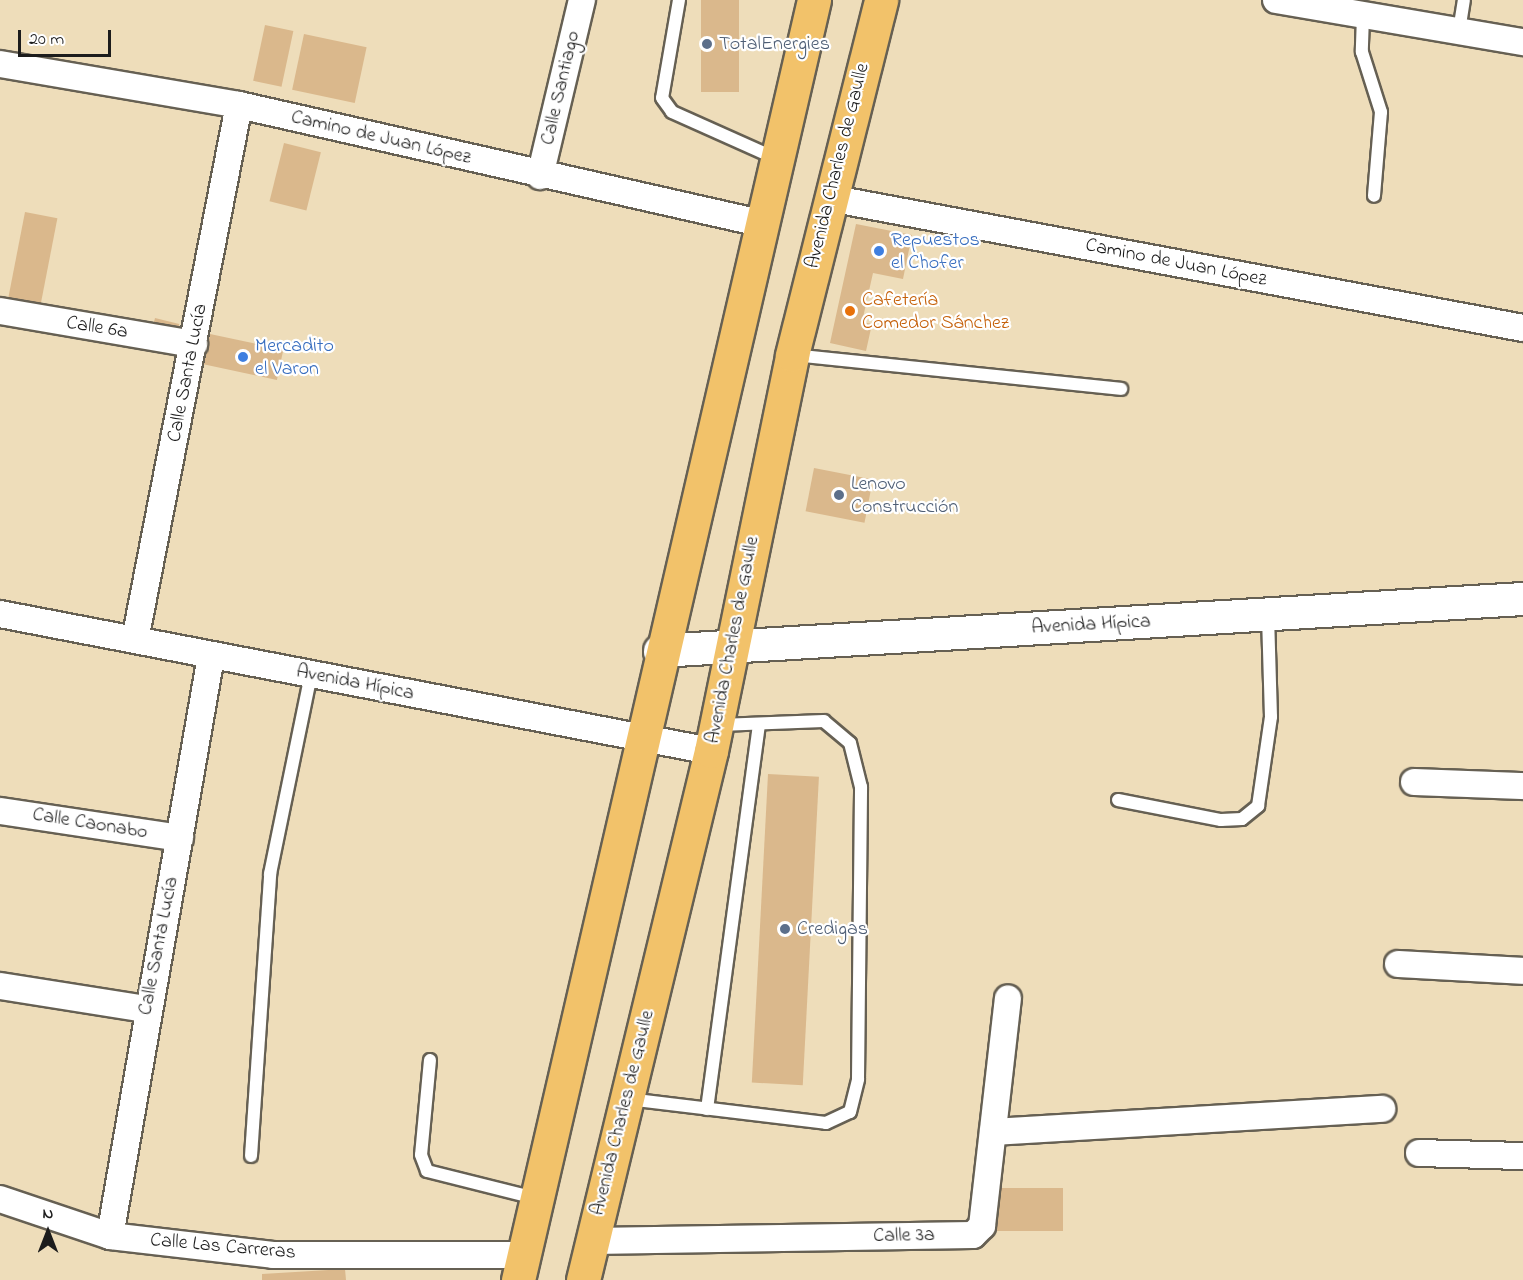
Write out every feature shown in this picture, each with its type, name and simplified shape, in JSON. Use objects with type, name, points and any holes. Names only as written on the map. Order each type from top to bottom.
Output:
[{"type":"main road","points":[[521,1267],[660,651],[814,0]]},
{"type":"main road","name":"Avenida Charles de Gaulle","points":[[583,1280],[713,738],[730,646],[792,355],[829,198],[881,0]]},
{"type":"street","name":"Calle Santiago","points":[[540,176],[582,0]]},
{"type":"street","points":[[1276,0],[1523,42]]},
{"type":"street","name":"Camino de Juan López","points":[[0,64],[239,105],[540,176],[760,223]]},
{"type":"street","name":"Calle Santa Lucía","points":[[135,640],[239,105]]},
{"type":"street","name":"Camino de Juan López","points":[[829,198],[1523,328]]},
{"type":"street","name":"Calle 6a","points":[[0,312],[194,344]]},
{"type":"street","name":"Avenida Hípica","points":[[660,651],[1523,599]]},
{"type":"street","name":"Avenida Hípica","points":[[0,614],[641,738],[713,738]]},
{"type":"street","name":"Calle Santa Lucía","points":[[110,1236],[146,1009],[180,838],[211,656]]},
{"type":"street","points":[[1414,782],[1523,786]]},
{"type":"street","name":"Calle Caonabo","points":[[0,811],[180,838]]},
{"type":"street","points":[[1398,964],[1523,971]]},
{"type":"street","points":[[0,986],[146,1009]]},
{"type":"street","name":"Calle 3a","points":[[592,1241],[973,1236],[982,1226],[1008,998]]},
{"type":"street","points":[[993,1132],[1382,1109]]},
{"type":"street","points":[[1419,1153],[1523,1156]]},
{"type":"street","name":"Calle Las Carreras","points":[[0,1198],[110,1236],[273,1255],[521,1267]]},
{"type":"lane","points":[[679,0],[662,98],[672,112],[776,158]]},
{"type":"lane","points":[[1459,31],[1464,0]]},
{"type":"lane","points":[[1363,16],[1362,52],[1381,112],[1374,196]]},
{"type":"lane","points":[[792,355],[1121,389]]},
{"type":"lane","points":[[1118,800],[1221,820],[1242,819],[1258,806],[1272,717],[1268,614]]},
{"type":"lane","points":[[251,1156],[270,874],[311,675]]},
{"type":"lane","points":[[627,1099],[826,1124],[850,1112],[858,1079],[861,787],[850,743],[824,721],[759,724],[713,738]]},
{"type":"lane","points":[[707,1109],[759,724]]},
{"type":"lane","points":[[430,1059],[421,1155],[427,1171],[536,1199]]},
{"type":"building","name":"TotalEnergies","points":[[701,0],[739,0],[739,92],[701,92]]},
{"type":"building","points":[[265,25],[293,31],[282,87],[253,81]]},
{"type":"building","points":[[304,34],[367,47],[355,103],[292,90]]},
{"type":"building","points":[[284,143],[321,152],[306,210],[269,201]]},
{"type":"building","points":[[25,212],[57,218],[39,312],[7,305]]},
{"type":"building","points":[[856,224],[912,235],[903,279],[873,273],[862,322],[872,324],[866,351],[830,343]]},
{"type":"building","points":[[155,318],[179,324],[176,339],[151,333]]},
{"type":"building","name":"Mercadito el Varon","points":[[210,334],[283,350],[277,380],[204,364]]},
{"type":"building","name":"Lenovo Construcción","points":[[814,468],[873,479],[865,523],[806,511]]},
{"type":"building","name":"Credigas","points":[[768,774],[819,777],[803,1085],[752,1083]]},
{"type":"building","points":[[997,1188],[1063,1188],[1063,1231],[997,1231]]},
{"type":"building","points":[[345,1269],[346,1280],[262,1280],[262,1274]]},
{"type":"place","name":"TotalEnergies","points":[[707,44]]},
{"type":"place","name":"Repuestos el Chofer","points":[[879,251]]},
{"type":"place","name":"Cafetería Comedor Sánchez","points":[[850,311]]},
{"type":"place","name":"Mercadito el Varon","points":[[243,357]]},
{"type":"place","name":"Lenovo Construcción","points":[[839,495]]},
{"type":"place","name":"Credigas","points":[[785,929]]}]
